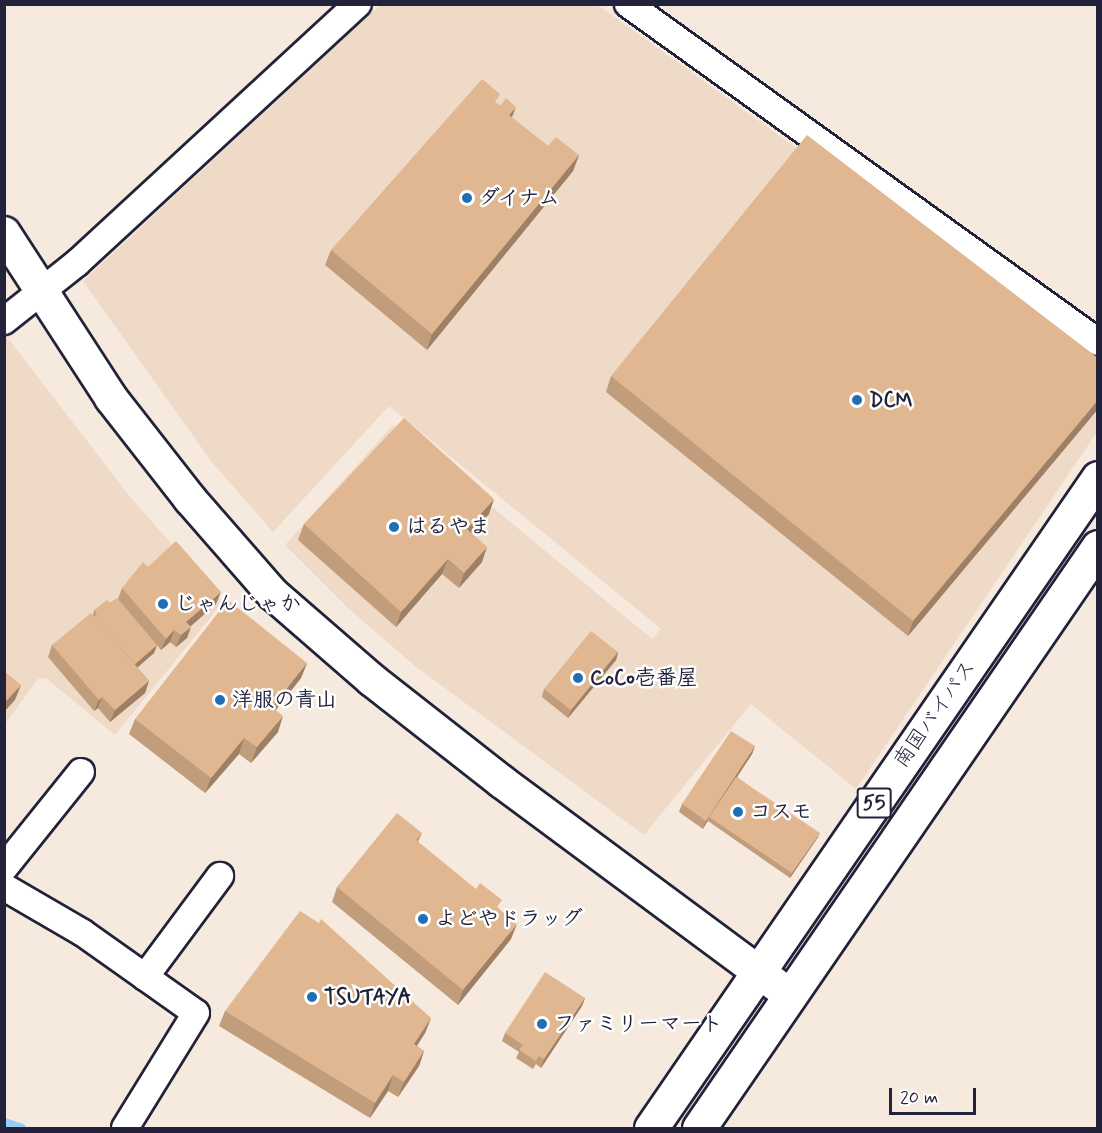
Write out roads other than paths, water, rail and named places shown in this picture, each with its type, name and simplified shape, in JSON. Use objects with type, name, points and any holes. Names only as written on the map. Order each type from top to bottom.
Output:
[{"type":"highway","name":"南国バイパス","points":[[651,1128],[1098,478]]},
{"type":"highway","name":"南国バイパス","points":[[699,1128],[788,994],[1098,548]]},
{"type":"street","points":[[4,321],[104,239],[358,4]]},
{"type":"street","points":[[628,4],[1098,342]]},
{"type":"street","points":[[4,233],[40,292],[154,453],[273,594],[372,680],[757,973],[788,994]]},
{"type":"street","points":[[4,868],[81,772]]},
{"type":"street","points":[[145,977],[220,876]]},
{"type":"street","points":[[4,886],[145,977],[196,1013],[125,1128]]},
{"type":"waterway","points":[[4,1122],[21,1128]]},
{"type":"place","name":"ダイナム","points":[[467,198]]},
{"type":"place","name":"DCM","points":[[857,400]]},
{"type":"place","name":"はるやま","points":[[394,527]]},
{"type":"place","name":"じゃんじゃか","points":[[163,604]]},
{"type":"place","name":"CoCo壱番屋","points":[[578,678]]},
{"type":"place","name":"洋服の青山","points":[[220,700]]},
{"type":"place","name":"コスモ","points":[[738,812]]},
{"type":"place","name":"よどやドラッグ","points":[[423,919]]},
{"type":"place","name":"TSUTAYA","points":[[312,997]]},
{"type":"place","name":"ファミリーマート","points":[[542,1024]]}]
